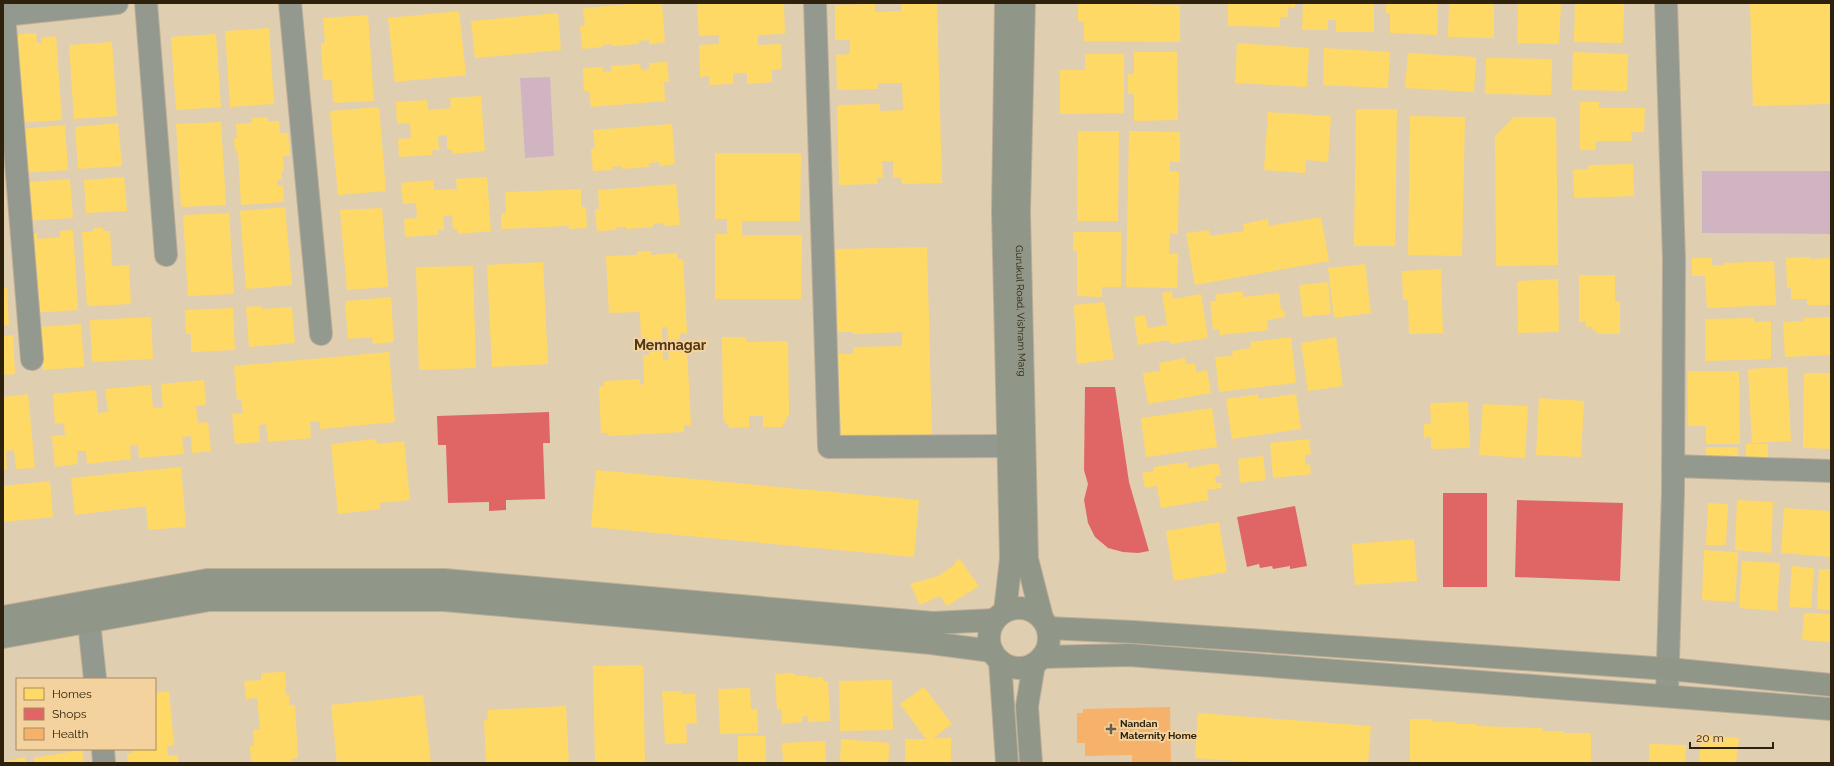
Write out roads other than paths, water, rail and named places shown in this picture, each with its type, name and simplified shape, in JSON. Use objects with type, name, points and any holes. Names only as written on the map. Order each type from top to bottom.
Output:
[{"type":"street","points":[[32,359],[4,15],[117,3]]},
{"type":"street","points":[[146,3],[166,255]]},
{"type":"street","points":[[290,3],[321,334]]},
{"type":"street","points":[[815,3],[829,447],[1008,446]]},
{"type":"street","name":"Gurukul Road, Vishram Marg","points":[[1000,615],[1011,559],[1003,212],[1006,3]]},
{"type":"street","name":"Gurukul Road, Vishram Marg","points":[[1024,3],[1019,212],[1027,559],[1045,623]]},
{"type":"street","points":[[1666,3],[1674,259],[1673,466],[1669,669],[1667,696]]},
{"type":"street","points":[[1673,466],[1831,471]]},
{"type":"street","points":[[3,617],[207,580],[444,580],[933,623],[1000,615],[1015,608],[1026,608],[1034,611],[1045,623],[1050,638],[1048,648],[1038,660],[1024,668],[1009,666],[996,656],[931,643],[444,600],[209,600],[3,637]]},
{"type":"street","points":[[1000,615],[990,630],[989,640],[996,656],[1007,763]]},
{"type":"street","points":[[89,622],[95,678]]},
{"type":"street","points":[[1045,623],[1133,632],[1669,669],[1831,685]]},
{"type":"street","points":[[1038,660],[1129,655],[1831,709]]},
{"type":"street","points":[[1031,763],[1027,706],[1038,660]]},
{"type":"street","points":[[103,750],[104,763]]},
{"type":"place","name":"Nandan Maternity Home","points":[[1111,729]]},
{"type":"district","name":"Memnagar","points":[[670,345]]}]
